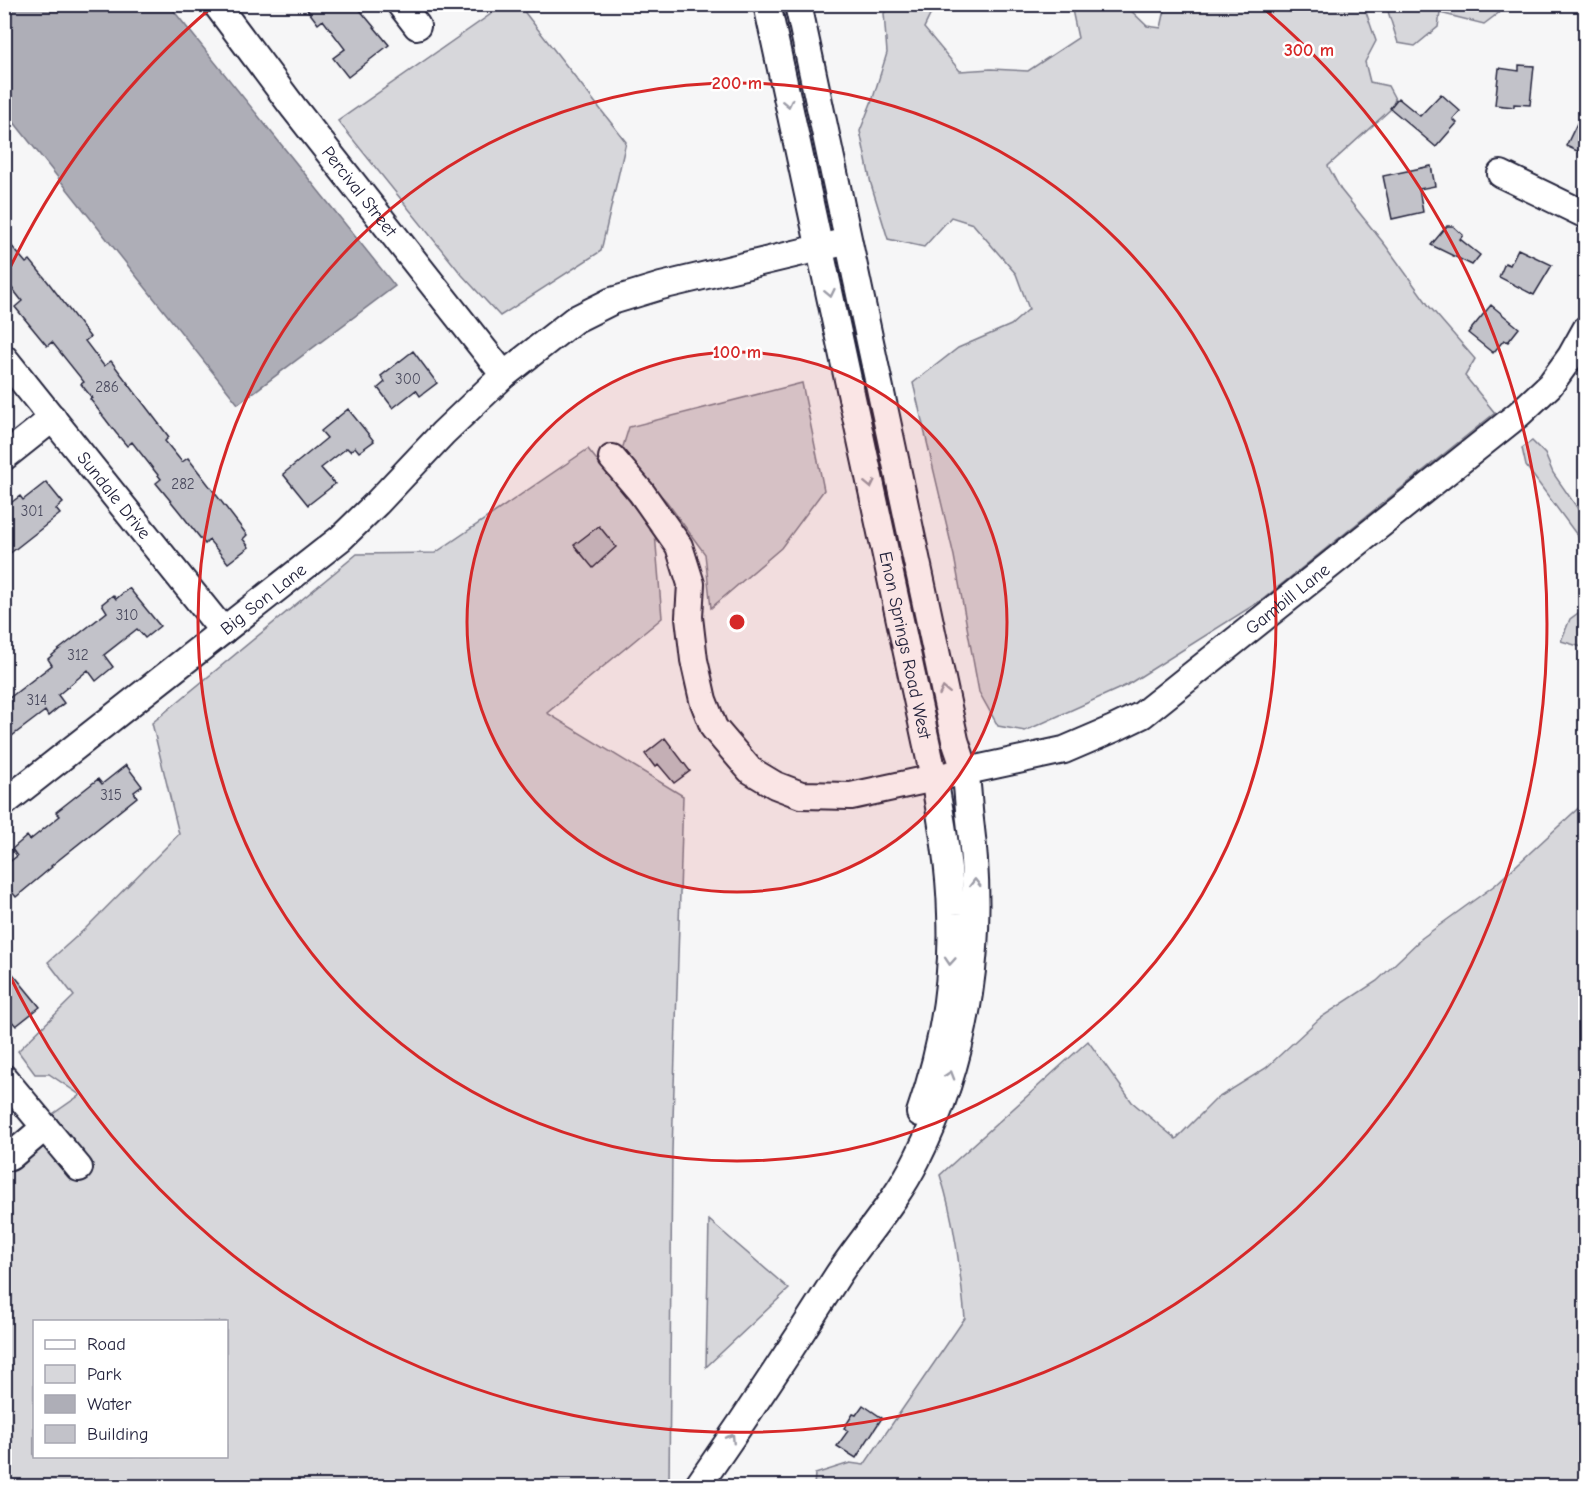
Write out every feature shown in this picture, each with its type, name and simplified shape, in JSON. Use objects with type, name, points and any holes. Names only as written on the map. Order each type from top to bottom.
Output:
[{"type":"street","name":"Percival Street","points":[[216,4],[308,126],[504,375]]},
{"type":"street","points":[[400,4],[417,26]]},
{"type":"street","name":"Enon Springs Road West","points":[[767,4],[934,778],[945,845],[951,916],[951,946],[944,1018],[927,1092],[910,1140],[840,1273]]},
{"type":"street","points":[[698,1486],[840,1273],[895,1199],[917,1159],[935,1119],[956,1054],[970,993],[976,914],[975,859],[965,772],[955,740],[798,4]]},
{"type":"street","points":[[1501,174],[1586,214]]},
{"type":"street","name":"Big Son Lane","points":[[4,803],[341,538],[443,433],[504,375],[574,320],[612,301],[673,283],[848,241]]},
{"type":"street","name":"Gambill Lane","points":[[612,458],[641,492],[679,546],[691,584],[689,617],[694,660],[703,700],[714,728],[750,770],[776,785],[801,795],[851,795],[1064,750],[1142,715],[1519,414],[1550,385],[1571,356],[1586,329]]},
{"type":"street","name":"Sundale Drive","points":[[4,358],[223,630]]},
{"type":"street","points":[[4,457],[53,418]]},
{"type":"street","points":[[4,1077],[79,1168]]},
{"type":"street","points":[[10,1157],[45,1127]]},
{"type":"green space","points":[[1386,4],[1509,5],[1484,24],[1440,13],[1438,27],[1415,46],[1398,43]]},
{"type":"green space","points":[[504,5],[519,5],[626,142],[601,251],[500,316],[462,275],[338,121]]},
{"type":"green space","points":[[894,5],[935,5],[924,28],[960,71],[991,69],[1028,71],[1078,38],[1071,5],[1125,5],[1147,26],[1161,28],[1166,5],[1368,5],[1365,9],[1376,41],[1365,62],[1370,82],[1388,86],[1395,99],[1392,108],[1328,166],[1341,190],[1386,246],[1429,306],[1475,359],[1465,376],[1495,413],[1262,600],[1127,685],[1025,731],[998,726],[979,692],[954,556],[913,383],[958,348],[1011,325],[1029,309],[1016,274],[973,224],[951,217],[924,247],[888,239],[871,184],[860,131],[887,53],[884,13]]},
{"type":"green space","points":[[802,383],[824,490],[781,548],[711,608],[705,554],[667,502],[621,453],[629,427]]},
{"type":"green space","points":[[1532,441],[1545,454],[1553,473],[1585,519],[1585,546],[1526,466],[1522,448]]},
{"type":"green space","points":[[588,449],[655,533],[662,618],[547,713],[683,796],[672,1151],[669,1486],[5,1486],[4,1148],[80,1095],[49,1074],[35,1074],[18,1051],[74,996],[48,962],[86,928],[179,834],[152,723],[357,554],[435,553]]},
{"type":"green space","points":[[1585,608],[1585,648],[1561,641],[1570,619]]},
{"type":"green space","points":[[1585,802],[1585,1486],[814,1486],[815,1474],[850,1463],[864,1465],[965,1318],[953,1228],[940,1175],[1088,1041],[1132,1102],[1176,1139],[1216,1099],[1266,1068],[1320,1018],[1377,981],[1422,938],[1495,885]]},
{"type":"green space","points":[[709,1220],[789,1289],[706,1367]]},
{"type":"water","points":[[5,4],[169,5],[395,286],[238,404],[5,111]]},
{"type":"building","points":[[303,4],[355,4],[389,45],[348,77],[333,58],[345,49],[323,20],[318,24]]},
{"type":"building","points":[[1519,65],[1534,66],[1530,105],[1514,104],[1514,107],[1495,105],[1499,68],[1519,71]]},
{"type":"building","points":[[1441,94],[1460,111],[1453,119],[1457,123],[1436,147],[1390,108],[1398,98],[1420,116]]},
{"type":"building","points":[[1586,105],[1586,155],[1566,146]]},
{"type":"building","points":[[1431,166],[1435,186],[1419,189],[1423,212],[1392,219],[1383,176]]},
{"type":"building","points":[[1447,226],[1453,226],[1463,235],[1460,239],[1480,255],[1472,265],[1431,245]]},
{"type":"building","points":[[4,237],[26,263],[30,260],[48,282],[90,337],[85,341],[104,366],[111,361],[169,437],[165,441],[182,462],[188,458],[247,535],[243,539],[249,547],[228,563],[209,540],[205,544],[156,483],[161,479],[132,442],[127,446],[116,433],[90,399],[92,398],[81,384],[84,382],[52,342],[47,346],[15,307],[22,301],[4,278]]},
{"type":"building","points":[[1518,249],[1552,265],[1534,295],[1499,277],[1505,263],[1510,265]]},
{"type":"building","points":[[1491,305],[1519,328],[1508,342],[1504,340],[1493,353],[1468,333]]},
{"type":"building","points":[[413,351],[437,383],[420,396],[416,390],[393,408],[378,388],[385,382],[381,376]]},
{"type":"building","points":[[348,409],[374,441],[359,452],[355,447],[350,451],[347,448],[321,468],[335,484],[308,505],[283,474],[327,438],[321,431]]},
{"type":"building","points":[[46,482],[63,503],[56,509],[60,514],[4,558],[4,508],[20,496],[23,500]]},
{"type":"building","points":[[599,526],[616,547],[593,568],[574,545]]},
{"type":"building","points":[[129,588],[160,626],[145,638],[137,629],[104,655],[113,667],[96,681],[88,670],[58,695],[64,703],[48,716],[45,711],[4,742],[4,702],[52,665],[48,659],[107,612],[102,604],[113,595],[116,599]]},
{"type":"building","points":[[665,738],[690,771],[674,783],[658,764],[655,767],[645,754]]},
{"type":"building","points":[[126,765],[142,786],[134,792],[137,797],[16,897],[4,882],[4,866],[17,856],[12,849],[27,836],[30,840],[60,816],[56,812],[98,779],[102,784]]},
{"type":"building","points":[[4,963],[40,1007],[16,1026],[4,1012]]},
{"type":"building","points":[[863,1405],[882,1418],[856,1458],[837,1446],[848,1431],[844,1428],[853,1414],[856,1415]]}]
